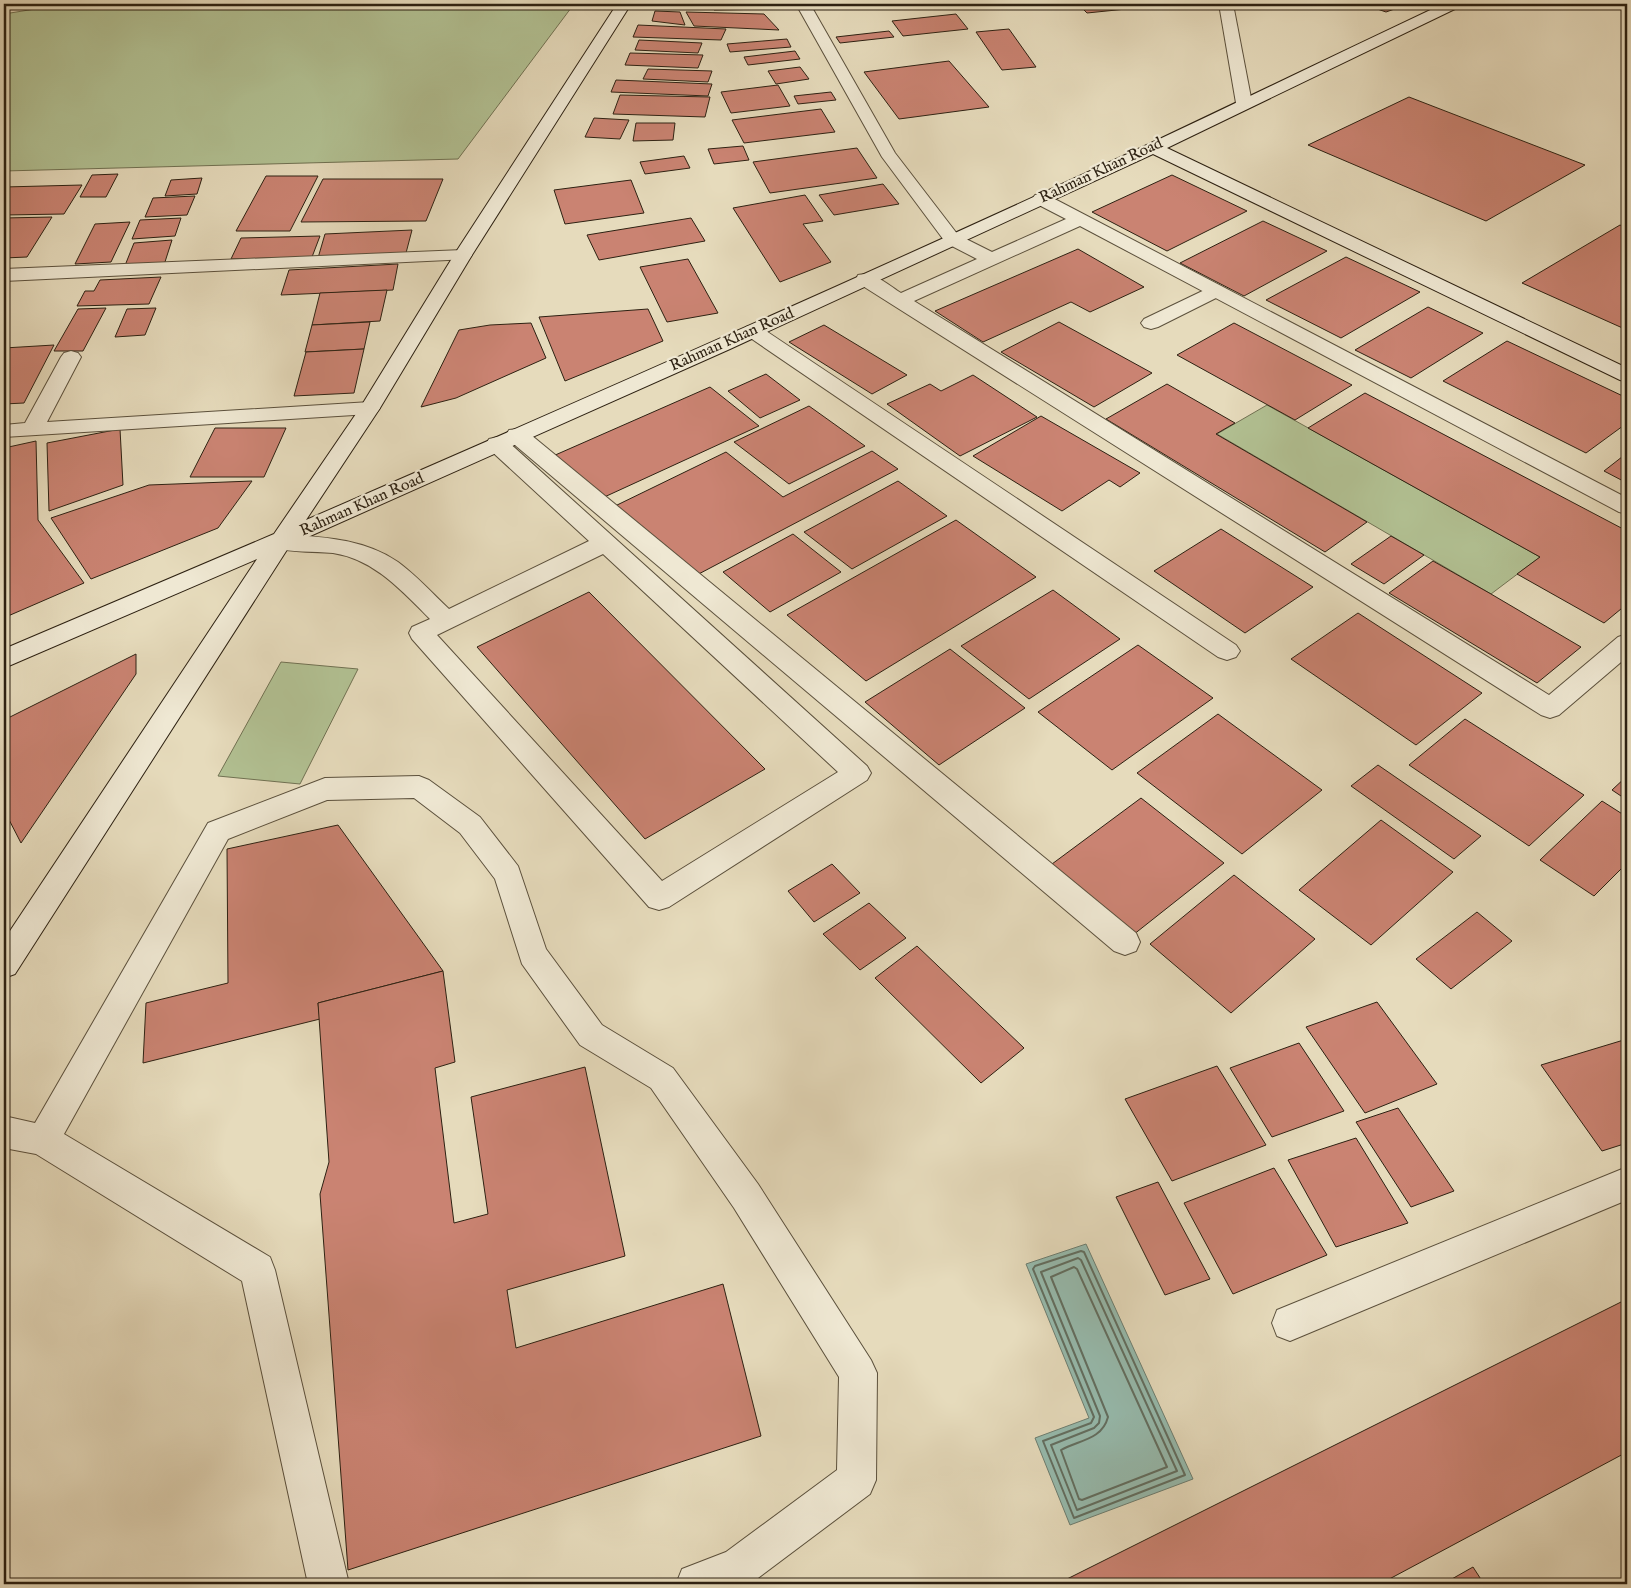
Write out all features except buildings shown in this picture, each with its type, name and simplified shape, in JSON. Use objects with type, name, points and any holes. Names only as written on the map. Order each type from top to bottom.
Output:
[{"type":"street","points":[[4,965],[280,542],[370,408],[462,254],[624,4]]},
{"type":"street","points":[[803,4],[888,154],[952,240],[992,259]]},
{"type":"street","points":[[1226,4],[1244,103]]},
{"type":"street","name":"Rahman Khan Road","points":[[4,660],[280,542],[753,331],[1154,148],[1244,103],[1454,4]]},
{"type":"street","points":[[1154,148],[1627,376]]},
{"type":"street","points":[[1041,199],[1627,507]]},
{"type":"street","points":[[899,301],[1080,219]]},
{"type":"street","points":[[4,275],[462,254]]},
{"type":"street","points":[[864,279],[1550,708],[1627,643]]},
{"type":"street","points":[[1151,323],[1215,290]]},
{"type":"street","points":[[753,331],[1227,651]]},
{"type":"street","points":[[33,429],[71,357]]},
{"type":"street","points":[[4,431],[370,408]]},
{"type":"street","points":[[507,440],[605,543],[856,773],[659,898],[421,633],[605,543]]},
{"type":"street","points":[[507,440],[1125,942]]},
{"type":"street","points":[[280,542],[336,546],[367,554],[390,568],[447,621]]},
{"type":"street","points":[[43,1140],[218,830],[325,790],[418,787],[470,825],[508,874],[533,955],[591,1035],[662,1078],[746,1196],[858,1373],[856,1480],[740,1567],[697,1584]]},
{"type":"street","points":[[4,1132],[43,1140],[257,1270],[329,1584]]},
{"type":"street","points":[[1290,1323],[1627,1183]]},
{"type":"green space","points":[[66,4],[574,4],[458,159],[4,171],[4,14]]},
{"type":"green space","points":[[1267,405],[1540,557],[1491,594],[1217,434]]},
{"type":"green space","points":[[281,662],[358,669],[300,784],[218,776]]},
{"type":"water","points":[[1086,1244],[1193,1479],[1070,1525],[1035,1438],[1089,1418],[1026,1264]]}]
